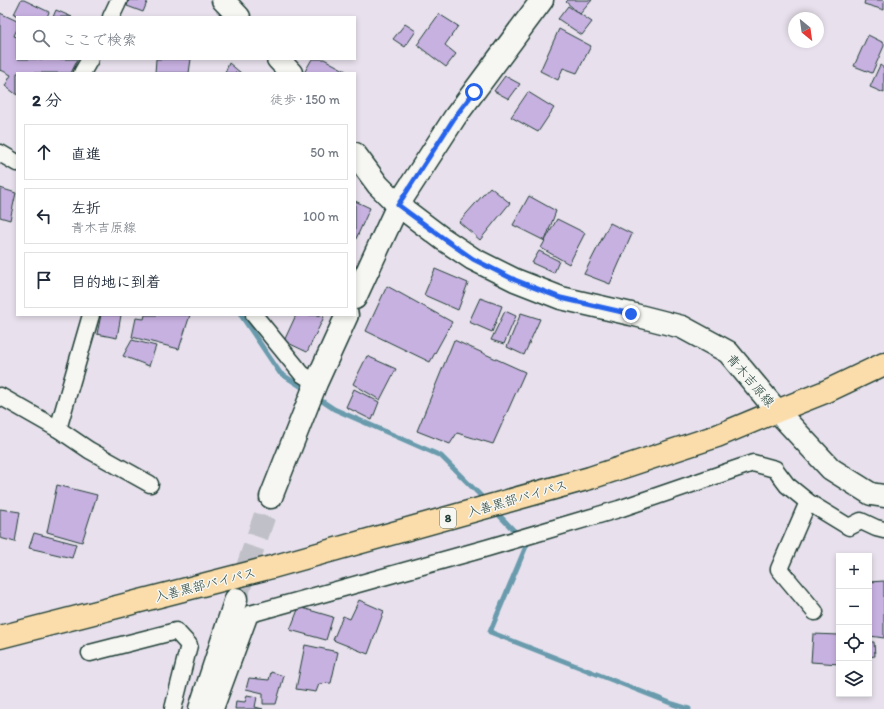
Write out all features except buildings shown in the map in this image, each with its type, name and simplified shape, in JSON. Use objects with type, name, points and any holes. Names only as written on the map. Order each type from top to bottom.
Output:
[{"type":"highway","name":"入善黒部バイパス","points":[[0,637],[272,567],[590,478],[717,436],[825,392],[884,364]]},
{"type":"main road","points":[[223,0],[238,16]]},
{"type":"main road","points":[[356,296],[398,205],[455,117],[542,0]]},
{"type":"main road","points":[[279,60],[290,72]]},
{"type":"main road","name":"青木吉原線","points":[[356,155],[378,185],[398,205],[473,259],[515,280],[561,298],[682,327],[728,352],[777,411],[831,469],[871,494],[884,496]]},
{"type":"main road","points":[[271,497],[316,383],[347,316]]},
{"type":"main road","points":[[200,709],[236,599]]},
{"type":"street","points":[[111,16],[119,0]]},
{"type":"street","points":[[83,72],[89,60]]},
{"type":"street","points":[[0,153],[16,162]]},
{"type":"street","points":[[58,429],[91,316]]},
{"type":"street","points":[[255,316],[302,374],[316,383]]},
{"type":"street","points":[[0,396],[58,429],[89,450],[150,484]]},
{"type":"street","points":[[215,709],[250,614],[487,548],[619,509],[753,463],[775,469],[787,485],[808,502],[849,527],[861,521],[884,530]]},
{"type":"street","points":[[808,502],[779,569],[815,612]]},
{"type":"street","points":[[90,653],[176,631],[189,645],[174,709]]},
{"type":"waterway","points":[[242,316],[280,373],[308,391]]},
{"type":"waterway","points":[[316,397],[334,409],[441,456],[486,501]]},
{"type":"waterway","points":[[495,511],[527,544],[490,632],[689,709]]},
{"type":"tunnel","points":[[236,599],[271,497]]},
{"type":"route","points":[[474,92],[455,117],[398,205],[473,259],[515,280],[561,298],[631,314]]}]
